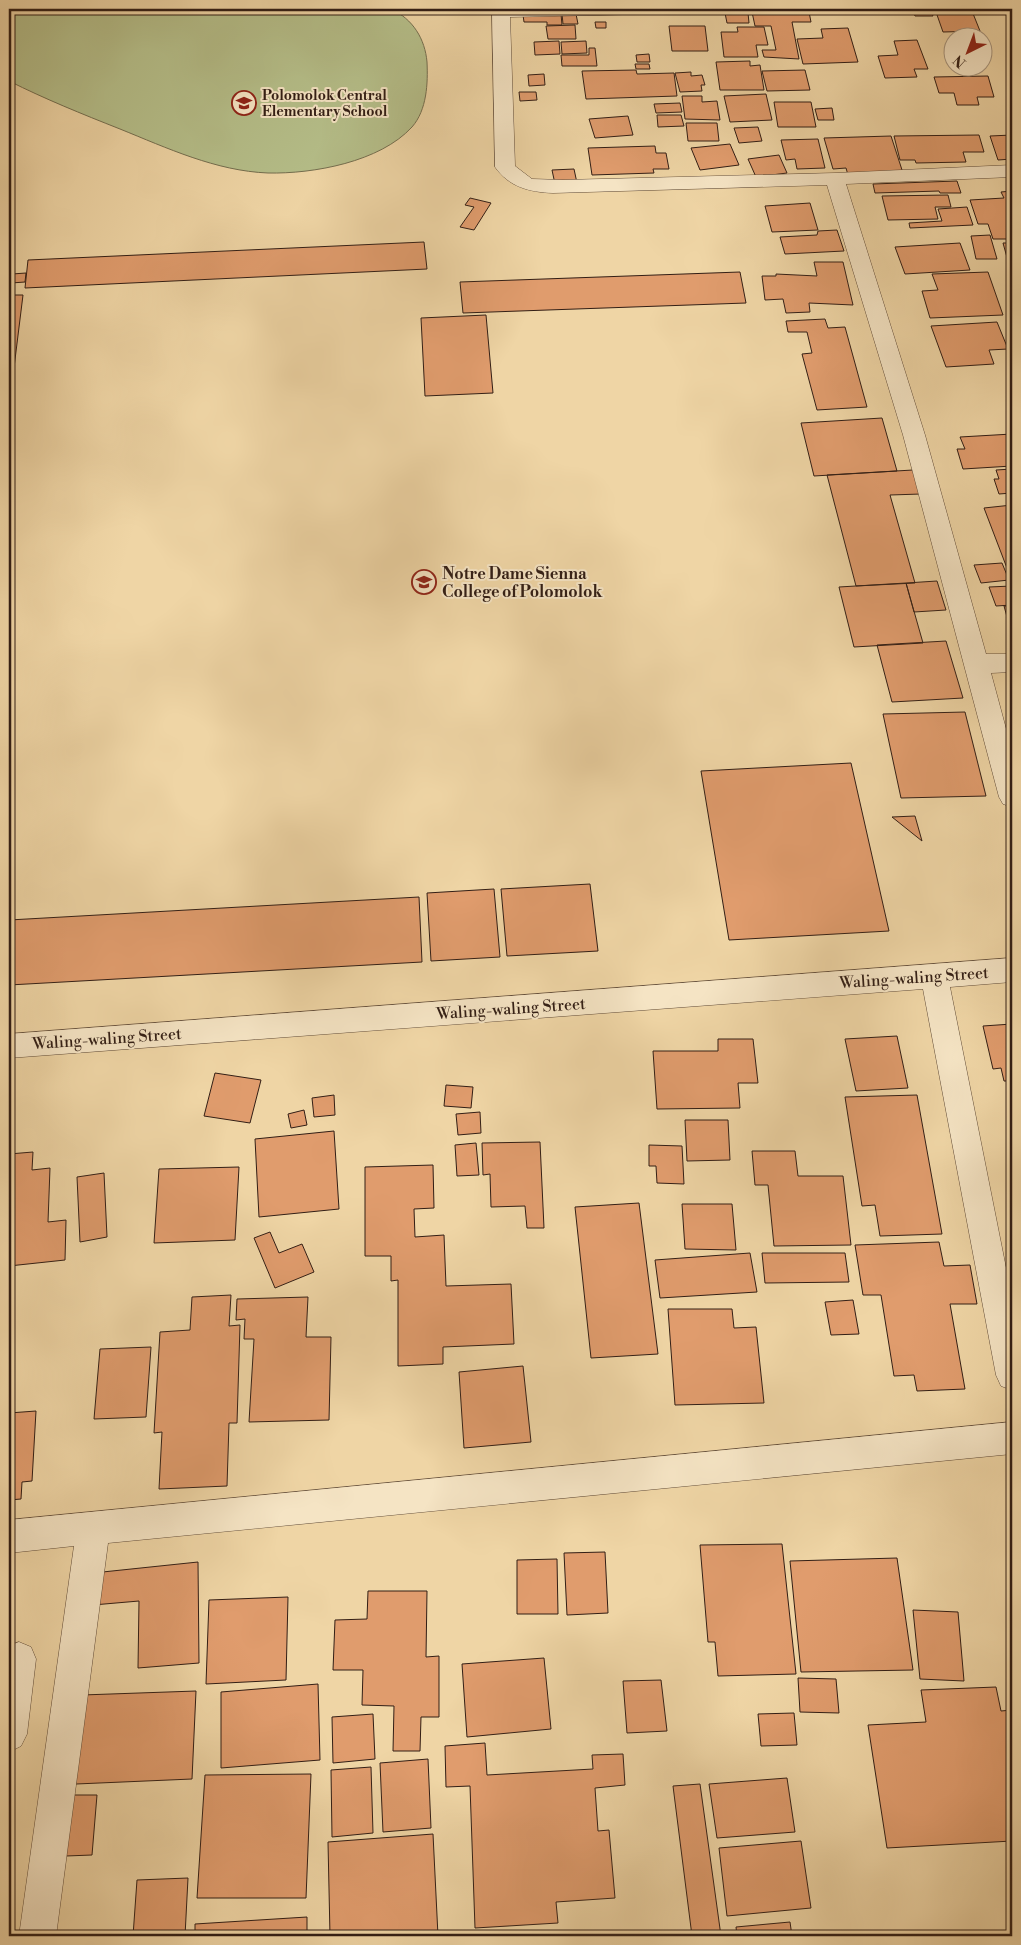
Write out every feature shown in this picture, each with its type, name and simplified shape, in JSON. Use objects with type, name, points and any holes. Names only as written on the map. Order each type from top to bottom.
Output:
[{"type":"street","points":[[645,9],[501,10],[505,167],[510,177],[520,182],[550,186],[572,186],[835,179],[1012,171]]},
{"type":"street","points":[[835,179],[914,434],[1012,797]]},
{"type":"street","points":[[977,664],[1012,663]]},
{"type":"street","name":"Waling-waling Street","points":[[9,1046],[1012,970]]},
{"type":"street","points":[[934,976],[1012,1370]]},
{"type":"street","points":[[9,1536],[1012,1438]]},
{"type":"street","points":[[37,1936],[93,1528]]},
{"type":"street","points":[[9,1734],[19,1659]]},
{"type":"green space","points":[[9,9],[391,9],[412,24],[424,45],[427,62],[426,96],[417,120],[398,139],[382,149],[345,164],[286,173],[268,173],[230,168],[156,144],[9,81]]},
{"type":"building","points":[[912,9],[930,9],[933,16],[915,16]]},
{"type":"building","points":[[972,11],[979,28],[944,28],[943,32],[936,12]]},
{"type":"building","points":[[752,12],[809,12],[811,22],[792,22],[799,59],[764,57],[762,50],[776,50],[771,26],[755,26]]},
{"type":"building","points":[[725,13],[748,13],[749,23],[727,23]]},
{"type":"building","points":[[561,14],[562,25],[547,25],[547,22],[524,22],[523,15]]},
{"type":"building","points":[[562,14],[576,14],[578,24],[563,24]]},
{"type":"building","points":[[595,22],[606,22],[606,28],[596,28]]},
{"type":"building","points":[[575,25],[576,39],[548,39],[546,26]]},
{"type":"building","points":[[669,26],[705,26],[708,51],[672,51]]},
{"type":"building","points":[[737,27],[764,27],[768,45],[756,45],[758,57],[724,57],[721,32],[738,32]]},
{"type":"building","points":[[848,28],[858,62],[803,64],[797,39],[823,38],[821,29]]},
{"type":"building","points":[[917,40],[928,69],[914,69],[917,77],[885,78],[878,56],[898,55],[894,41]]},
{"type":"building","points":[[559,41],[560,54],[535,55],[534,42]]},
{"type":"building","points":[[586,41],[587,53],[562,54],[561,42]]},
{"type":"building","points":[[589,48],[595,48],[597,66],[562,66],[561,55],[589,55]]},
{"type":"building","points":[[649,54],[650,62],[637,62],[636,55]]},
{"type":"building","points":[[750,61],[750,66],[760,65],[764,90],[720,90],[716,62]]},
{"type":"building","points":[[635,64],[649,64],[650,69],[636,69]]},
{"type":"building","points":[[636,70],[637,74],[674,73],[677,96],[586,99],[582,71]]},
{"type":"building","points":[[805,70],[810,90],[767,91],[762,71]]},
{"type":"building","points":[[691,72],[691,76],[702,75],[705,85],[701,85],[702,91],[680,92],[675,73]]},
{"type":"building","points":[[544,74],[545,85],[529,86],[528,75]]},
{"type":"building","points":[[934,77],[989,78],[994,97],[977,97],[979,105],[957,105],[954,93],[939,93]]},
{"type":"building","points":[[519,92],[536,92],[537,100],[520,101]]},
{"type":"building","points":[[766,94],[772,120],[730,122],[724,96]]},
{"type":"building","points":[[682,96],[702,96],[702,102],[717,101],[720,120],[685,119]]},
{"type":"building","points":[[774,102],[811,102],[816,127],[778,127]]},
{"type":"building","points":[[680,103],[682,112],[656,113],[654,104]]},
{"type":"building","points":[[832,108],[834,120],[818,120],[815,109]]},
{"type":"building","points":[[657,115],[681,115],[684,126],[658,127]]},
{"type":"building","points":[[628,116],[633,135],[595,138],[589,119]]},
{"type":"building","points":[[686,123],[717,123],[719,141],[688,141]]},
{"type":"building","points":[[758,127],[762,141],[739,143],[734,128]]},
{"type":"building","points":[[979,135],[984,152],[963,152],[966,162],[916,163],[915,160],[900,160],[894,136]]},
{"type":"building","points":[[1012,135],[1012,159],[998,160],[990,136]]},
{"type":"building","points":[[891,136],[903,173],[848,175],[846,168],[833,169],[824,138]]},
{"type":"building","points":[[818,139],[825,168],[797,169],[795,159],[786,160],[781,140]]},
{"type":"building","points":[[730,144],[739,165],[700,170],[691,148]]},
{"type":"building","points":[[655,146],[656,153],[666,153],[669,169],[653,169],[654,173],[592,175],[588,148]]},
{"type":"building","points":[[779,155],[787,173],[756,177],[748,159]]},
{"type":"building","points":[[574,169],[577,183],[555,184],[552,170]]},
{"type":"building","points":[[957,181],[961,193],[940,193],[939,191],[875,193],[873,184]]},
{"type":"building","points":[[1012,191],[1012,239],[993,239],[988,224],[978,224],[970,200],[1004,198],[1001,192]]},
{"type":"building","points":[[948,195],[951,207],[935,207],[938,219],[888,220],[882,196]]},
{"type":"building","points":[[470,198],[491,203],[474,230],[460,227],[474,207],[465,205]]},
{"type":"building","points":[[810,203],[818,230],[772,232],[765,206]]},
{"type":"building","points":[[967,207],[973,225],[910,228],[909,223],[942,221],[938,209]]},
{"type":"building","points":[[837,230],[844,251],[785,254],[780,237],[817,235],[818,231]]},
{"type":"building","points":[[990,235],[997,259],[976,259],[971,236]]},
{"type":"building","points":[[424,242],[427,269],[25,288],[28,260]]},
{"type":"building","points":[[960,243],[970,270],[905,274],[895,247]]},
{"type":"building","points":[[1003,243],[1012,243],[1012,261],[1008,261]]},
{"type":"building","points":[[814,262],[843,262],[853,305],[809,303],[810,312],[786,313],[783,299],[765,300],[762,276],[776,276],[776,274],[817,276]]},
{"type":"building","points":[[740,272],[746,303],[463,313],[460,282]]},
{"type":"building","points":[[988,272],[1003,315],[930,318],[922,291],[938,290],[932,274]]},
{"type":"building","points":[[26,273],[25,282],[11,283],[12,274]]},
{"type":"building","points":[[9,295],[23,295],[9,408]]},
{"type":"building","points":[[486,315],[493,393],[425,396],[421,318]]},
{"type":"building","points":[[825,319],[828,328],[845,327],[867,407],[817,410],[802,354],[812,353],[807,332],[788,332],[786,321]]},
{"type":"building","points":[[997,322],[1008,349],[989,350],[994,364],[946,367],[931,326]]},
{"type":"building","points":[[882,418],[897,471],[814,476],[801,423]]},
{"type":"building","points":[[1012,434],[1012,466],[963,469],[957,449],[965,449],[960,437]]},
{"type":"building","points":[[1012,469],[1012,493],[999,494],[994,479],[999,479],[996,470]]},
{"type":"building","points":[[913,470],[921,494],[890,495],[915,583],[856,586],[827,475]]},
{"type":"building","points":[[1012,505],[1012,575],[1010,576],[984,508]]},
{"type":"building","points":[[1002,563],[1009,580],[981,583],[974,565]]},
{"type":"building","points":[[937,581],[946,610],[914,612],[906,583]]},
{"type":"building","points":[[906,583],[923,643],[854,647],[839,587]]},
{"type":"building","points":[[1012,586],[1012,605],[996,606],[989,587]]},
{"type":"building","points":[[1004,606],[1012,606],[1012,635]]},
{"type":"building","points":[[946,641],[963,698],[892,702],[877,645]]},
{"type":"building","points":[[965,712],[986,796],[901,798],[883,714]]},
{"type":"building","points":[[851,763],[889,931],[729,940],[701,771]]},
{"type":"building","points":[[915,816],[922,841],[892,817]]},
{"type":"building","points":[[590,884],[598,951],[507,956],[501,889]]},
{"type":"building","points":[[494,889],[500,957],[431,961],[427,893]]},
{"type":"building","points":[[419,897],[422,962],[9,985],[9,920]]},
{"type":"building","points":[[1012,1024],[1012,1081],[1004,1081],[1001,1068],[993,1069],[983,1026]]},
{"type":"building","points":[[897,1036],[908,1088],[856,1091],[845,1039]]},
{"type":"building","points":[[718,1039],[753,1039],[758,1083],[738,1083],[740,1108],[657,1109],[653,1051],[718,1051]]},
{"type":"building","points":[[215,1073],[261,1080],[250,1123],[204,1116]]},
{"type":"building","points":[[446,1085],[473,1087],[471,1108],[444,1106]]},
{"type":"building","points":[[334,1095],[335,1115],[314,1117],[312,1098]]},
{"type":"building","points":[[917,1095],[942,1234],[880,1236],[875,1205],[862,1206],[845,1097]]},
{"type":"building","points":[[304,1110],[307,1125],[291,1128],[288,1114]]},
{"type":"building","points":[[480,1112],[481,1133],[458,1135],[456,1114]]},
{"type":"building","points":[[685,1120],[728,1120],[730,1160],[687,1161]]},
{"type":"building","points":[[334,1131],[339,1209],[259,1217],[255,1139]]},
{"type":"building","points":[[540,1142],[544,1228],[527,1228],[525,1206],[491,1207],[490,1174],[483,1175],[482,1143]]},
{"type":"building","points":[[476,1143],[479,1175],[457,1176],[455,1145]]},
{"type":"building","points":[[649,1145],[682,1146],[684,1184],[657,1183],[656,1166],[649,1166]]},
{"type":"building","points":[[752,1151],[795,1151],[798,1176],[843,1176],[851,1245],[774,1246],[768,1185],[755,1185]]},
{"type":"building","points":[[33,1152],[32,1170],[50,1168],[48,1222],[66,1220],[65,1260],[9,1266],[9,1154]]},
{"type":"building","points":[[433,1165],[434,1208],[414,1209],[415,1237],[444,1235],[446,1286],[511,1284],[514,1344],[443,1347],[443,1364],[398,1366],[398,1280],[391,1281],[391,1256],[365,1256],[365,1167]]},
{"type":"building","points":[[239,1167],[235,1240],[154,1243],[159,1169]]},
{"type":"building","points":[[104,1173],[107,1237],[80,1242],[77,1177]]},
{"type":"building","points":[[639,1203],[658,1354],[591,1358],[575,1207]]},
{"type":"building","points":[[682,1204],[732,1204],[736,1250],[685,1249]]},
{"type":"building","points":[[270,1232],[279,1253],[302,1244],[314,1272],[275,1288],[254,1238]]},
{"type":"building","points":[[939,1242],[944,1266],[970,1265],[977,1304],[950,1304],[965,1389],[917,1391],[914,1375],[894,1376],[881,1295],[863,1295],[855,1245]]},
{"type":"building","points":[[750,1253],[757,1292],[660,1298],[655,1260]]},
{"type":"building","points":[[762,1253],[845,1253],[849,1282],[765,1283]]},
{"type":"building","points":[[231,1295],[229,1326],[240,1325],[237,1423],[229,1423],[227,1486],[159,1489],[162,1432],[154,1433],[160,1332],[190,1330],[192,1297]]},
{"type":"building","points":[[308,1297],[306,1337],[331,1337],[329,1420],[249,1422],[254,1339],[244,1339],[245,1319],[236,1320],[237,1299]]},
{"type":"building","points":[[853,1300],[859,1334],[831,1335],[825,1302]]},
{"type":"building","points":[[668,1309],[732,1309],[734,1328],[756,1327],[764,1403],[675,1405]]},
{"type":"building","points":[[151,1347],[146,1417],[94,1419],[100,1349]]},
{"type":"building","points":[[523,1366],[531,1442],[464,1448],[459,1372]]},
{"type":"building","points":[[36,1411],[32,1481],[22,1482],[21,1499],[9,1500],[9,1413]]},
{"type":"building","points":[[782,1544],[796,1674],[718,1676],[715,1642],[708,1642],[700,1545]]},
{"type":"building","points":[[605,1552],[608,1613],[567,1615],[564,1553]]},
{"type":"building","points":[[897,1558],[913,1670],[801,1672],[790,1561]]},
{"type":"building","points":[[557,1559],[558,1614],[517,1614],[517,1560]]},
{"type":"building","points":[[198,1562],[199,1663],[138,1668],[139,1601],[93,1605],[93,1573]]},
{"type":"building","points":[[9,1585],[14,1585],[9,1624]]},
{"type":"building","points":[[368,1591],[427,1591],[426,1657],[439,1656],[439,1717],[421,1717],[420,1751],[393,1751],[394,1706],[362,1705],[363,1670],[333,1670],[335,1620],[367,1619]]},
{"type":"building","points":[[288,1597],[286,1680],[206,1684],[209,1600]]},
{"type":"building","points":[[913,1610],[958,1612],[964,1681],[920,1679]]},
{"type":"building","points":[[544,1658],[551,1729],[467,1737],[462,1664]]},
{"type":"building","points":[[798,1678],[836,1679],[839,1713],[800,1712]]},
{"type":"building","points":[[661,1680],[667,1731],[627,1733],[623,1681]]},
{"type":"building","points":[[318,1684],[320,1760],[221,1768],[221,1692]]},
{"type":"building","points":[[996,1687],[1001,1711],[1012,1710],[1012,1841],[887,1848],[868,1725],[926,1722],[921,1690]]},
{"type":"building","points":[[196,1691],[192,1779],[76,1784],[82,1695]]},
{"type":"building","points":[[794,1713],[797,1745],[761,1746],[758,1714]]},
{"type":"building","points":[[373,1714],[375,1759],[333,1763],[332,1717]]},
{"type":"building","points":[[485,1743],[487,1775],[593,1769],[592,1755],[623,1754],[625,1785],[595,1788],[598,1831],[609,1830],[615,1898],[556,1902],[558,1923],[475,1928],[470,1786],[446,1787],[445,1746]]},
{"type":"building","points":[[428,1759],[431,1828],[383,1832],[380,1763]]},
{"type":"building","points":[[371,1767],[373,1833],[332,1837],[331,1770]]},
{"type":"building","points":[[311,1774],[306,1898],[197,1898],[205,1775]]},
{"type":"building","points":[[787,1778],[795,1832],[717,1838],[709,1784]]},
{"type":"building","points":[[700,1784],[721,1936],[692,1936],[673,1786]]},
{"type":"building","points":[[72,1795],[97,1795],[92,1855],[66,1856]]},
{"type":"building","points":[[433,1834],[438,1936],[330,1936],[328,1842]]},
{"type":"building","points":[[801,1841],[811,1908],[727,1916],[719,1848]]},
{"type":"building","points":[[188,1878],[185,1936],[133,1936],[137,1880]]},
{"type":"building","points":[[307,1917],[307,1936],[195,1936],[195,1924]]},
{"type":"building","points":[[790,1922],[792,1936],[737,1936],[736,1927]]},
{"type":"place","name":"Polomolok Central Elementary School","points":[[244,103]]},
{"type":"place","name":"Notre Dame Sienna College of Polomolok","points":[[424,582]]}]
